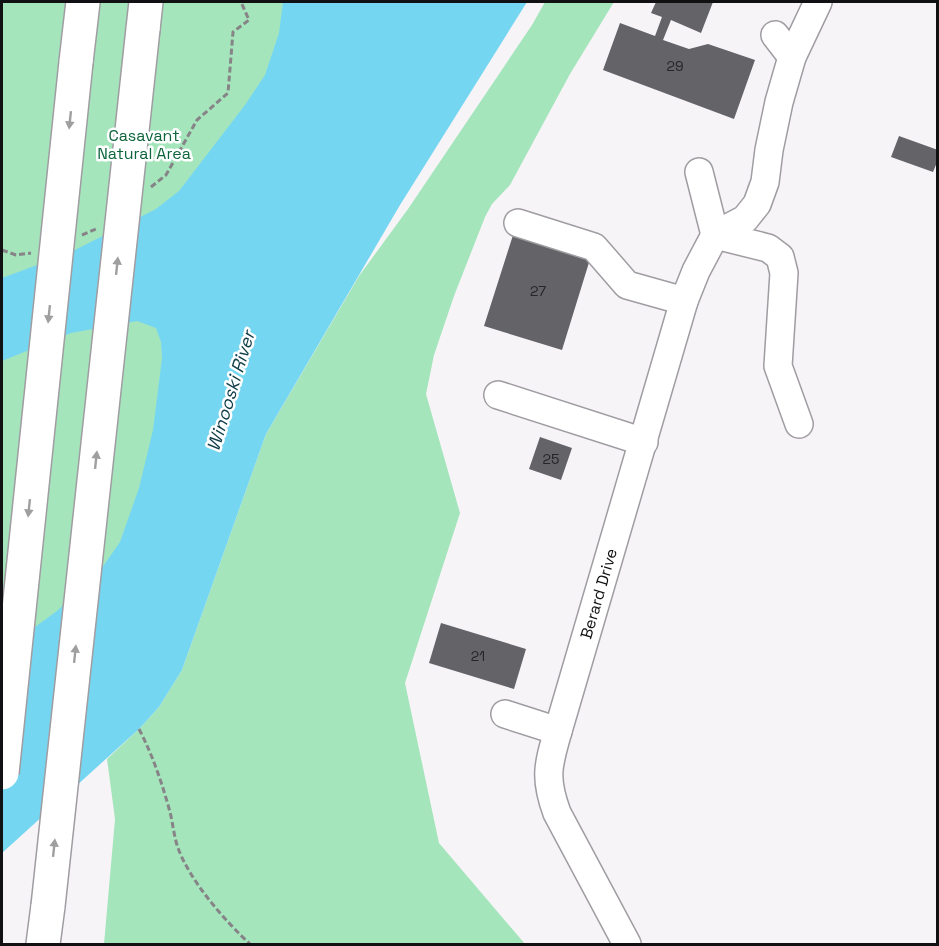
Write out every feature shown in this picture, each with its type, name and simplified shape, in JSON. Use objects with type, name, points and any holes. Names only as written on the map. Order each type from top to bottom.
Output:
[{"type":"highway","points":[[2,773],[83,2]]},
{"type":"highway","points":[[44,945],[144,15]]},
{"type":"street","points":[[715,235],[745,219],[757,204],[765,182],[779,102],[792,57],[818,2]]},
{"type":"street","points":[[775,35],[792,57]]},
{"type":"street","points":[[699,172],[715,235]]},
{"type":"street","points":[[518,223],[594,247],[627,285],[684,301]]},
{"type":"street","points":[[715,235],[768,248],[780,257],[784,273],[778,366],[799,424]]},
{"type":"street","name":"Berard Drive","points":[[627,945],[557,813],[550,795],[547,776],[558,731],[684,301],[715,235]]},
{"type":"street","points":[[498,395],[644,442]]},
{"type":"street","points":[[505,714],[558,731]]},
{"type":"path","points":[[149,188],[166,175],[196,120],[228,93],[233,32],[249,20],[241,2]]},
{"type":"path","points":[[78,237],[98,228]]},
{"type":"path","points":[[2,250],[16,255],[38,252]]},
{"type":"path","points":[[140,729],[152,755],[178,848],[187,866],[218,910],[250,945]]},
{"type":"green space","name":"Casavant Natural Area","points":[[2,2],[358,2],[144,578],[2,685]]},
{"type":"green space","points":[[545,2],[614,2],[570,74],[510,185],[492,204],[485,217],[434,355],[426,394],[460,513],[405,683],[439,843],[525,944],[104,944],[115,819],[107,759],[159,707],[182,670],[266,434],[359,276],[408,209],[532,25]]},
{"type":"water","name":"Winooski River","points":[[283,2],[527,2],[400,205],[266,434],[182,670],[159,707],[139,729],[2,853],[2,651],[57,611],[99,572],[120,542],[139,488],[153,430],[162,358],[161,342],[156,328],[137,321],[71,333],[2,361],[2,278],[67,254],[156,209],[179,191],[245,105],[265,75],[279,33]]},
{"type":"building","points":[[656,2],[713,2],[701,33],[671,20],[663,40],[689,49],[708,44],[755,60],[734,119],[603,70],[620,23],[655,36],[662,17],[651,13]]},
{"type":"building","points":[[899,136],[938,150],[938,160],[933,172],[891,157]]},
{"type":"building","points":[[514,232],[591,256],[562,350],[484,326]]},
{"type":"building","points":[[540,437],[572,448],[561,480],[529,469]]},
{"type":"building","points":[[441,623],[526,649],[514,689],[429,663]]}]
